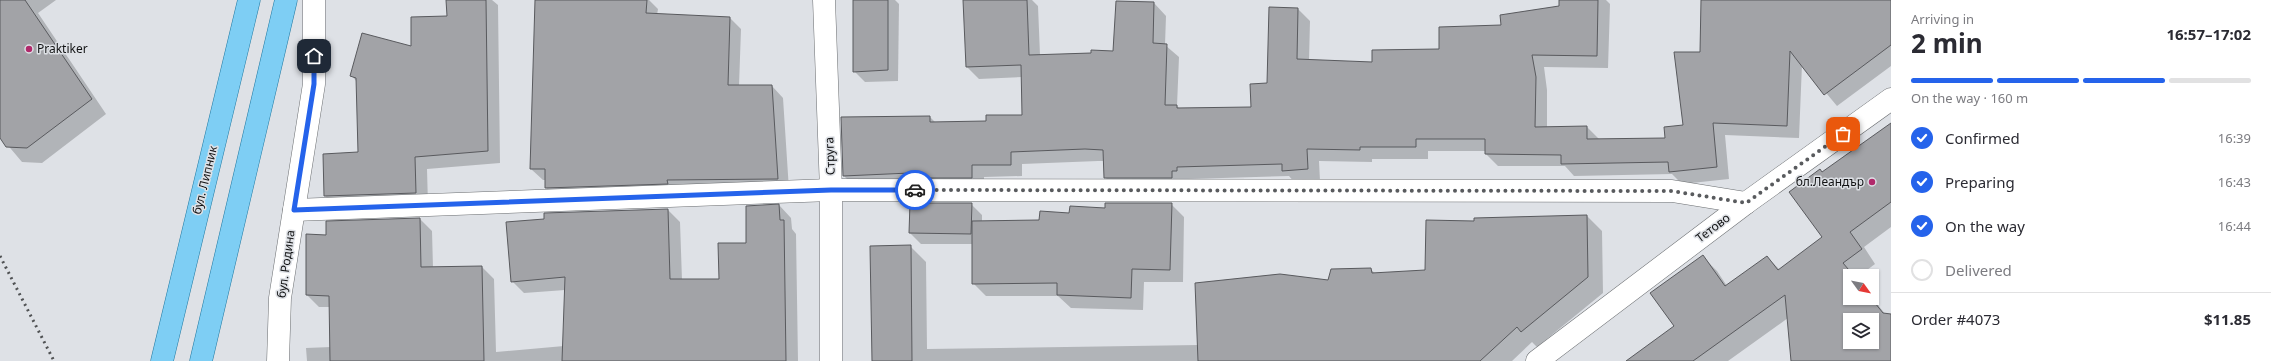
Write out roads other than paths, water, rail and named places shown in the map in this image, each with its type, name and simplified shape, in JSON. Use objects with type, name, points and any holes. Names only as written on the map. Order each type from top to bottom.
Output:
[{"type":"main road","name":"бул. Липник","points":[[162,361],[249,0]]},
{"type":"main road","points":[[201,361],[286,0]]},
{"type":"street","name":"бул. Родина","points":[[278,361],[280,298],[314,84],[314,0]]},
{"type":"street","name":"Струга","points":[[824,0],[831,190],[831,361]]},
{"type":"street","name":"Тетово","points":[[1537,361],[1746,203],[1891,99]]},
{"type":"street","points":[[294,210],[831,190],[1672,191],[1746,203]]},
{"type":"railway","points":[[0,256],[54,361]]},
{"type":"place","name":"Praktiker","points":[[29,49]]},
{"type":"place","name":"бл.Леандър","points":[[1872,182]]}]
